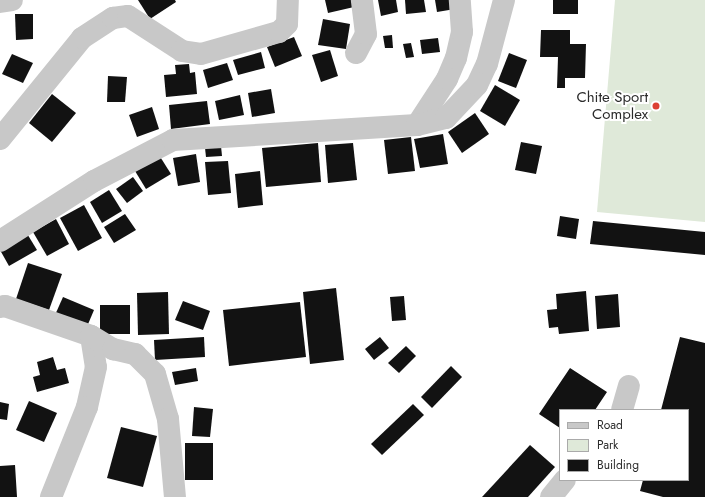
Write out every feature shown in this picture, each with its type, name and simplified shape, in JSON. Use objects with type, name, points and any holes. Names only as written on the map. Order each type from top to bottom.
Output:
[{"type":"street","points":[[0,2],[12,0]]},
{"type":"street","points":[[0,139],[74,47],[91,31],[113,18],[128,16],[182,50],[201,54],[279,32],[287,24],[288,0]]},
{"type":"street","points":[[356,53],[366,34],[362,0]]},
{"type":"street","points":[[417,125],[447,79],[456,58],[462,32],[460,0]]},
{"type":"street","points":[[0,241],[94,181],[173,140],[417,125],[446,118],[477,85],[487,64],[504,0]]},
{"type":"street","points":[[0,307],[4,306],[91,336],[113,349],[135,354],[155,374],[168,419],[175,497]]},
{"type":"street","points":[[51,497],[87,407],[96,368],[91,336]]},
{"type":"street","points":[[622,409],[628,386]]},
{"type":"street","points":[[550,497],[564,481]]},
{"type":"green space","name":"Chite Sport Complex","points":[[615,0],[705,0],[705,222],[597,212]]},
{"type":"building","points":[[138,0],[175,0],[176,2],[150,19]]},
{"type":"building","points":[[325,0],[352,0],[354,7],[328,13]]},
{"type":"building","points":[[378,0],[396,0],[398,12],[381,16]]},
{"type":"building","points":[[405,0],[424,0],[426,12],[406,14]]},
{"type":"building","points":[[435,0],[453,0],[455,9],[437,12]]},
{"type":"building","points":[[553,0],[578,0],[578,14],[553,14]]},
{"type":"building","points":[[15,14],[33,14],[33,39],[16,40]]},
{"type":"building","points":[[323,19],[350,24],[346,49],[318,45]]},
{"type":"building","points":[[541,30],[570,30],[570,44],[586,44],[585,78],[565,78],[565,88],[557,88],[558,57],[540,57]]},
{"type":"building","points":[[392,35],[393,48],[385,48],[383,36]]},
{"type":"building","points":[[294,37],[302,56],[275,67],[267,47]]},
{"type":"building","points":[[438,38],[440,52],[422,54],[420,40]]},
{"type":"building","points":[[411,43],[414,57],[406,58],[403,44]]},
{"type":"building","points":[[330,50],[338,76],[321,82],[312,55]]},
{"type":"building","points":[[261,52],[265,68],[238,75],[233,60]]},
{"type":"building","points":[[509,53],[527,60],[516,88],[498,81]]},
{"type":"building","points":[[12,54],[33,63],[23,83],[2,74]]},
{"type":"building","points":[[227,63],[233,80],[208,88],[203,70]]},
{"type":"building","points":[[189,64],[190,73],[195,72],[197,94],[166,97],[164,75],[176,74],[175,65]]},
{"type":"building","points":[[108,76],[127,77],[125,102],[107,102]]},
{"type":"building","points":[[495,85],[520,100],[505,126],[480,111]]},
{"type":"building","points":[[271,89],[275,113],[252,117],[248,93]]},
{"type":"building","points":[[52,94],[76,113],[52,142],[29,123]]},
{"type":"building","points":[[240,95],[244,115],[219,120],[215,101]]},
{"type":"building","points":[[207,101],[210,124],[171,129],[169,105]]},
{"type":"building","points":[[152,107],[159,129],[137,137],[129,115]]},
{"type":"building","points":[[475,113],[489,134],[462,153],[448,132]]},
{"type":"building","points":[[443,134],[448,164],[420,168],[414,139]]},
{"type":"building","points":[[411,137],[415,171],[388,174],[384,140]]},
{"type":"building","points":[[521,142],[542,146],[536,174],[515,170]]},
{"type":"building","points":[[318,143],[321,182],[266,187],[262,148]]},
{"type":"building","points":[[353,143],[357,180],[328,183],[325,145]]},
{"type":"building","points":[[221,146],[222,156],[206,157],[205,148]]},
{"type":"building","points":[[196,154],[200,182],[178,186],[173,158]]},
{"type":"building","points":[[159,155],[171,174],[146,189],[135,171]]},
{"type":"building","points":[[228,161],[231,193],[208,195],[205,162]]},
{"type":"building","points":[[260,171],[263,205],[238,208],[235,174]]},
{"type":"building","points":[[133,177],[143,191],[127,203],[116,189]]},
{"type":"building","points":[[109,190],[122,211],[102,223],[90,202]]},
{"type":"building","points":[[84,205],[102,238],[78,251],[60,218]]},
{"type":"building","points":[[125,214],[136,230],[114,243],[104,227]]},
{"type":"building","points":[[560,216],[579,219],[576,239],[557,236]]},
{"type":"building","points":[[56,219],[69,244],[47,256],[33,232]]},
{"type":"building","points":[[593,221],[705,232],[705,255],[590,244]]},
{"type":"building","points":[[26,232],[37,250],[9,266],[0,250]]},
{"type":"building","points":[[28,263],[62,274],[49,310],[16,299]]},
{"type":"building","points":[[336,288],[344,360],[310,364],[303,292]]},
{"type":"building","points":[[586,291],[589,331],[559,334],[558,327],[549,328],[547,310],[557,309],[556,294]]},
{"type":"building","points":[[168,292],[169,334],[138,335],[137,293]]},
{"type":"building","points":[[618,294],[620,327],[597,329],[595,296]]},
{"type":"building","points":[[404,296],[406,320],[392,321],[390,297]]},
{"type":"building","points":[[63,297],[94,310],[86,329],[55,315]]},
{"type":"building","points":[[183,301],[210,311],[203,330],[175,320]]},
{"type":"building","points":[[300,302],[306,357],[229,366],[223,310]]},
{"type":"building","points":[[100,305],[130,305],[130,334],[100,334]]},
{"type":"building","points":[[204,337],[205,357],[155,360],[154,340]]},
{"type":"building","points":[[380,337],[389,348],[374,360],[365,349]]},
{"type":"building","points":[[680,337],[705,343],[705,497],[663,497],[640,491],[643,481],[689,481],[689,409],[661,409]]},
{"type":"building","points":[[406,346],[416,356],[399,373],[388,363]]},
{"type":"building","points":[[53,357],[57,370],[65,368],[69,383],[37,392],[33,377],[40,375],[37,362]]},
{"type":"building","points":[[451,366],[462,377],[432,408],[421,397]]},
{"type":"building","points":[[196,368],[198,381],[175,385],[172,372]]},
{"type":"building","points":[[570,368],[607,392],[596,409],[559,409],[559,427],[539,414]]},
{"type":"building","points":[[29,401],[57,413],[44,442],[16,430]]},
{"type":"building","points":[[0,402],[9,404],[7,420],[0,419]]},
{"type":"building","points":[[413,404],[424,415],[382,455],[371,444]]},
{"type":"building","points":[[194,407],[213,409],[210,437],[192,436]]},
{"type":"building","points":[[121,427],[157,436],[143,487],[107,478]]},
{"type":"building","points":[[185,443],[213,443],[213,480],[185,480]]},
{"type":"building","points":[[530,445],[555,467],[528,497],[482,497]]},
{"type":"building","points":[[15,465],[17,497],[0,497],[0,466]]},
{"type":"place","name":"Chite Sport Complex","points":[[656,106]]}]
